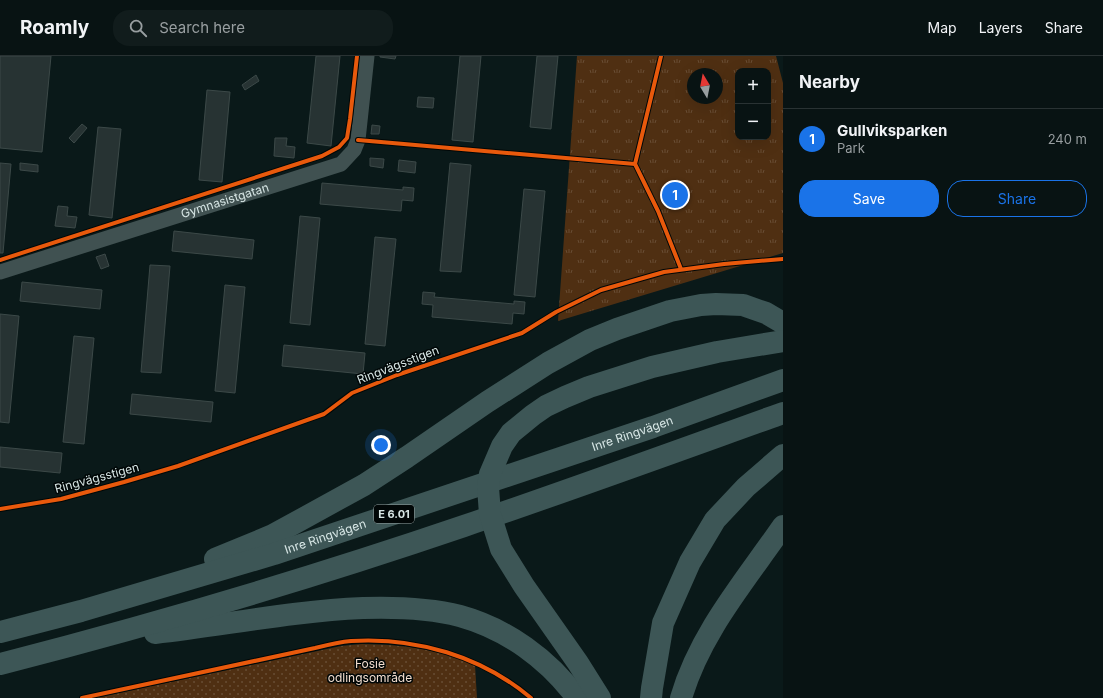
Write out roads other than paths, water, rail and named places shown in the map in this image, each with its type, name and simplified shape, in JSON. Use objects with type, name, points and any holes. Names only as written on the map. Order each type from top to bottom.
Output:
[{"type":"highway","points":[[81,611],[273,535],[370,481],[486,402],[548,363],[590,340],[616,329],[670,310],[716,304],[743,305],[766,313],[781,321]]},
{"type":"highway","points":[[600,698],[578,663],[510,565],[501,549],[490,514],[489,500],[490,474],[502,446],[511,433],[546,406],[588,387],[652,367],[717,352],[783,341]]},
{"type":"highway","name":"Inre Ringvägen","points":[[0,632],[81,611],[282,552],[623,437],[783,380]]},
{"type":"highway","points":[[0,664],[94,640],[292,581],[463,526],[783,413]]},
{"type":"highway","points":[[652,698],[655,666],[663,623],[690,562],[715,520],[746,487],[783,456]]},
{"type":"highway","points":[[681,698],[689,674],[705,641],[743,582],[783,526]]},
{"type":"highway","points":[[94,640],[190,629],[276,615],[338,609],[387,608],[427,610],[460,616],[496,630],[517,642],[552,669],[577,698]]},
{"type":"street","name":"Gymnasistgatan","points":[[0,272],[341,164],[354,150],[358,140],[367,56]]},
{"type":"place","name":"Gullviksparken","points":[[675,195]]},
{"type":"park label","name":"Fosie odlingsområde","points":[[370,671]]}]
